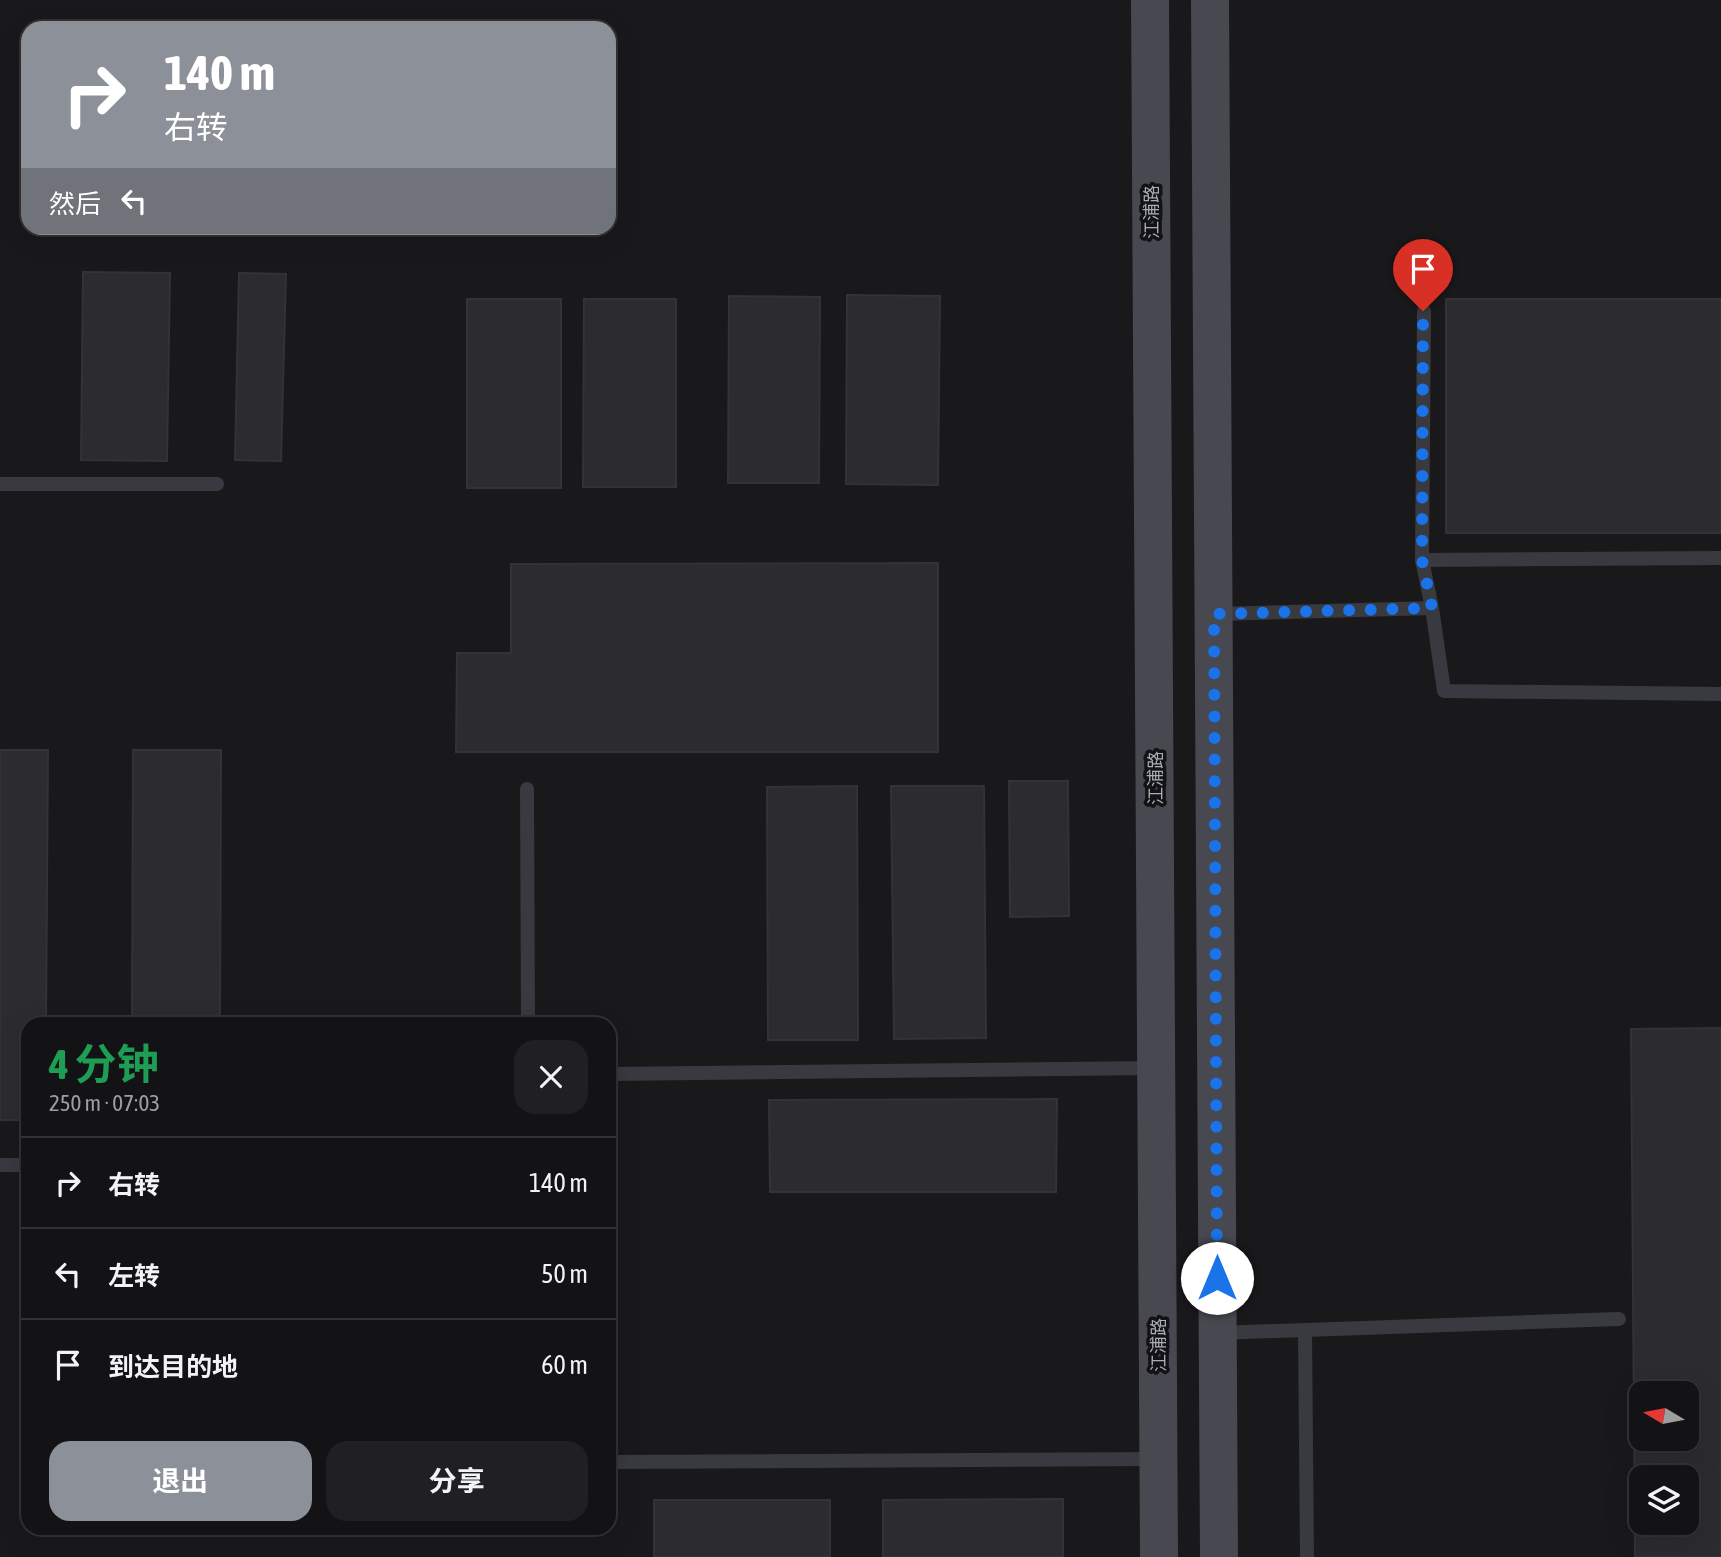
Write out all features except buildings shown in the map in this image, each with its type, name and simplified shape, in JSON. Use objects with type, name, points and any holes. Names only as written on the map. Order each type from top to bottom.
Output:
[{"type":"street","name":"江浦路","points":[[1150,0],[1159,1557]]},
{"type":"street","points":[[1210,0],[1219,1557]]},
{"type":"lane","points":[[1423,311],[1422,560],[1444,691],[1721,694]]},
{"type":"lane","points":[[0,484],[217,484]]},
{"type":"lane","points":[[1422,560],[1721,558]]},
{"type":"lane","points":[[1214,614],[1432,608]]},
{"type":"lane","points":[[527,789],[528,1017]]},
{"type":"lane","points":[[616,1074],[1156,1068]]},
{"type":"lane","points":[[0,1165],[21,1165]]},
{"type":"lane","points":[[1218,1333],[1619,1319]]},
{"type":"lane","points":[[1305,1330],[1307,1557]]},
{"type":"lane","points":[[616,1462],[1158,1459]]},
{"type":"route","points":[[1217,1278],[1214,614],[1432,608],[1422,560],[1423,311]]}]
